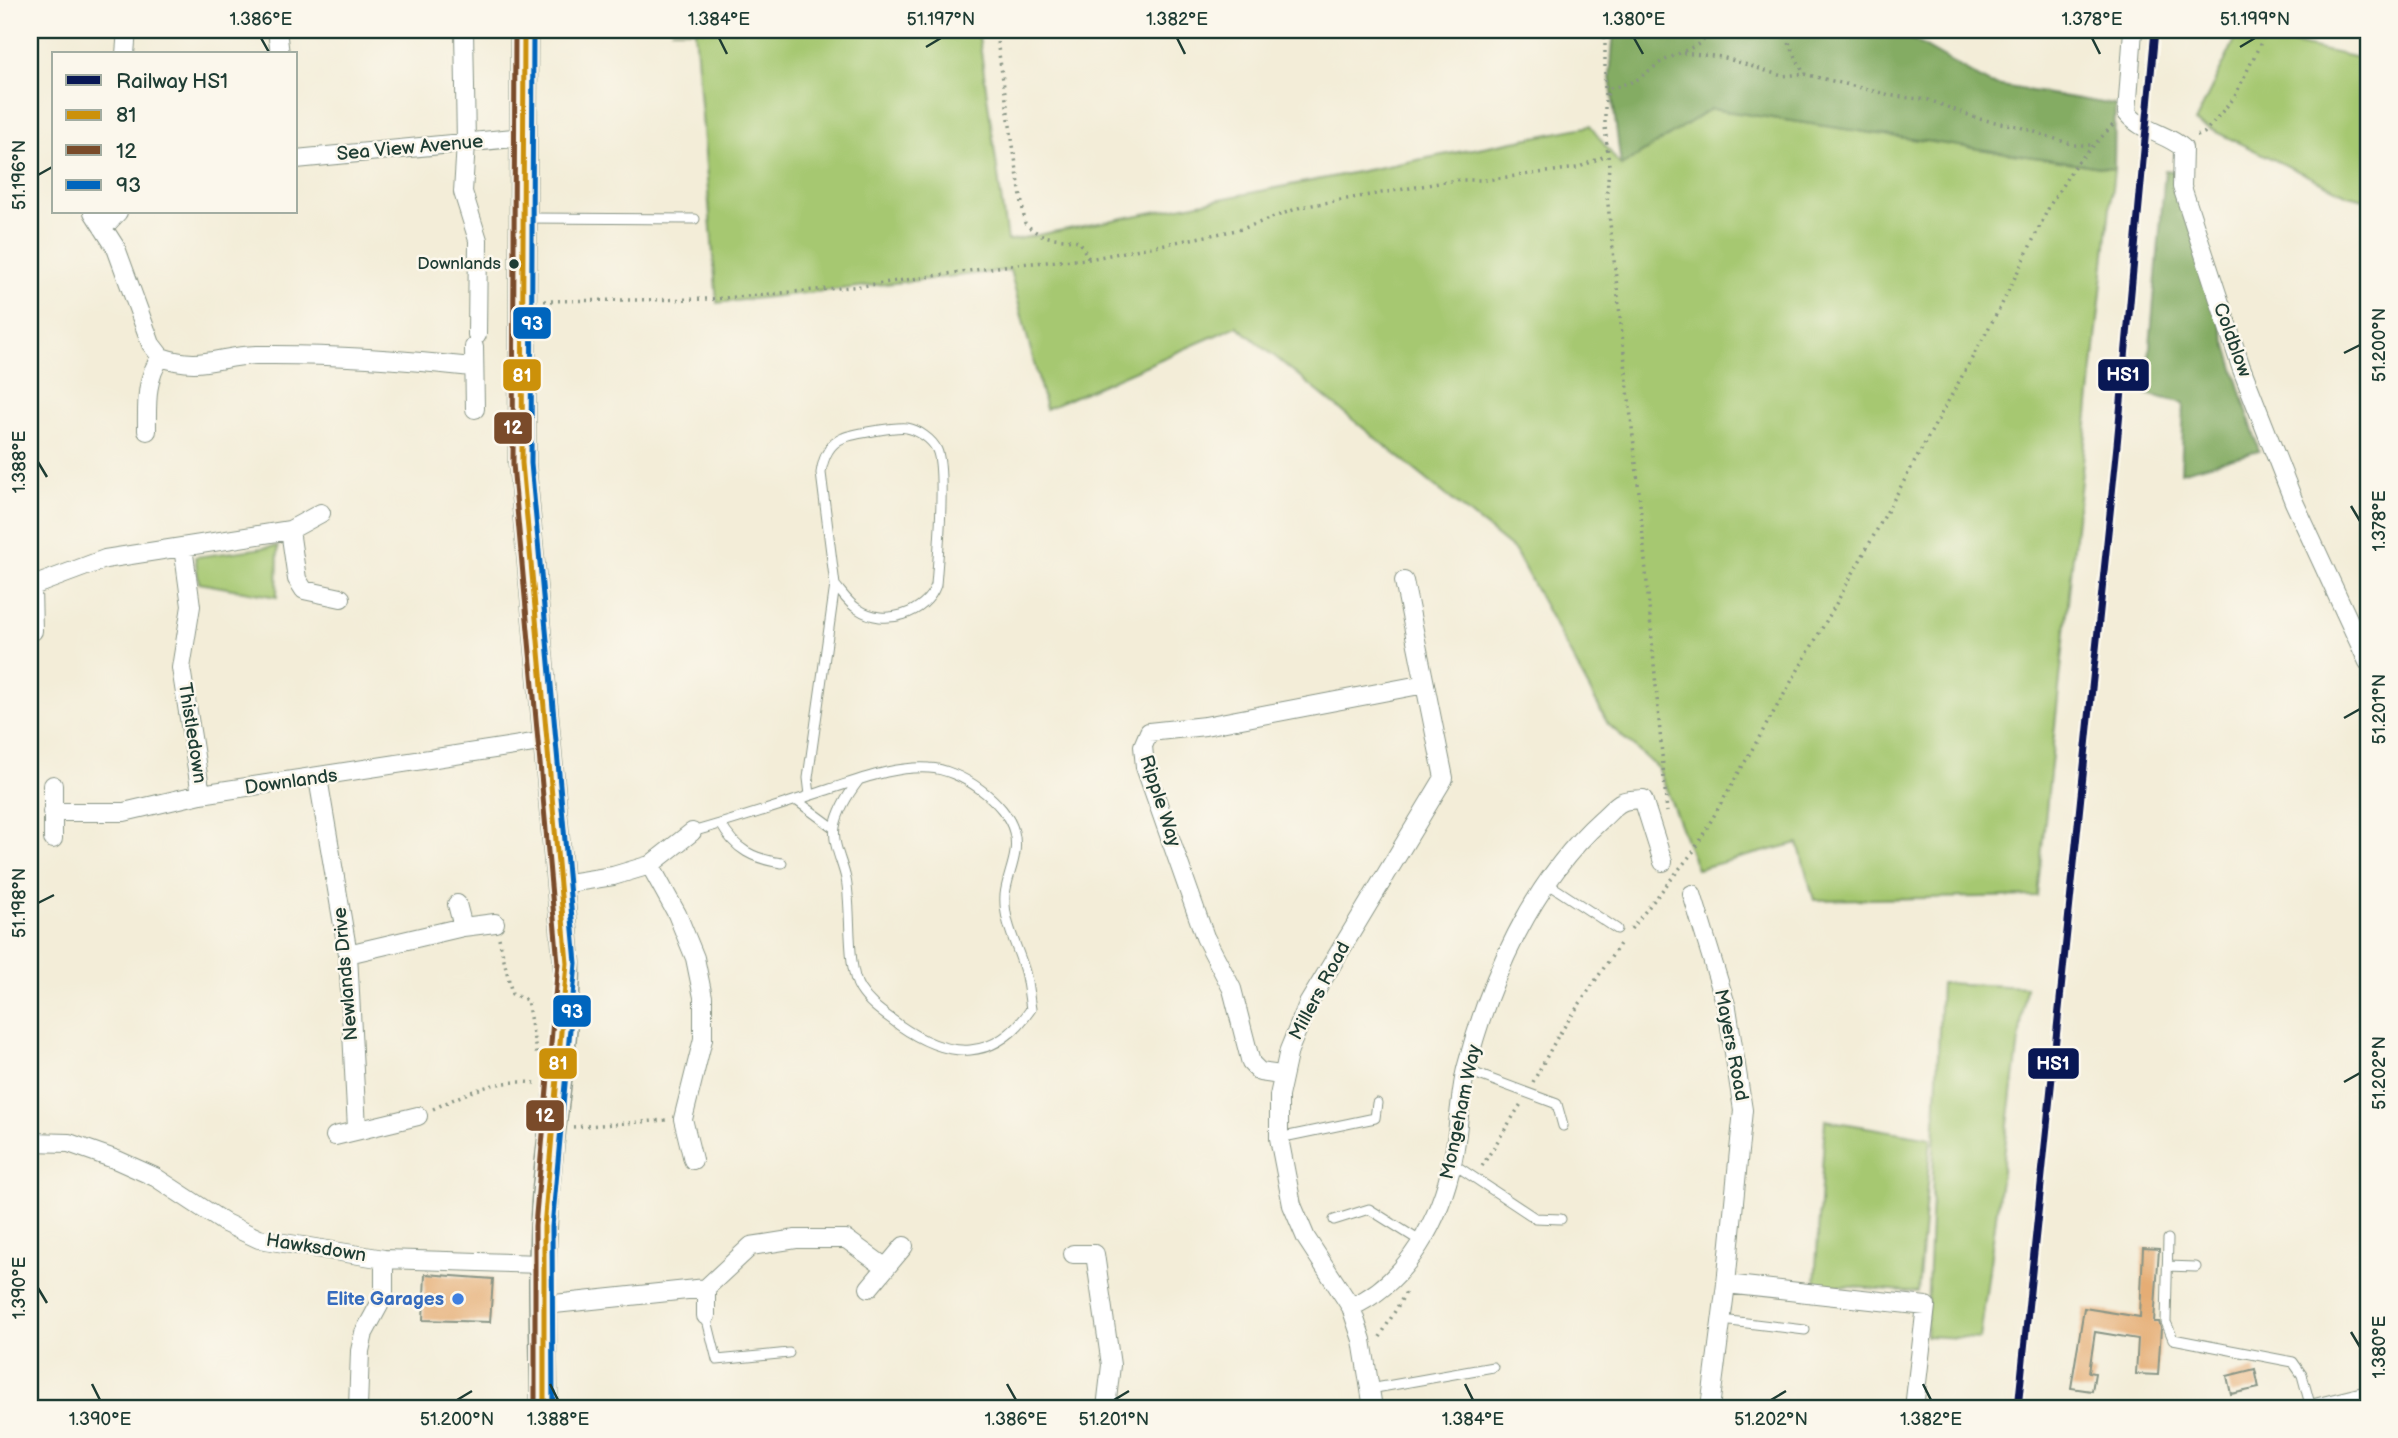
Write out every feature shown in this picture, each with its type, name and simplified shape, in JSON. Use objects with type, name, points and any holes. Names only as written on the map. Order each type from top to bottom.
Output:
[{"type":"main road","points":[[524,30],[524,300],[520,405],[522,463],[546,741],[562,884],[567,963],[566,1021],[553,1128],[542,1264],[545,1305],[544,1408]]},
{"type":"street","points":[[125,52],[127,30]]},
{"type":"street","points":[[277,30],[279,52]]},
{"type":"street","points":[[464,30],[466,143],[463,192],[478,240],[472,367],[475,409]]},
{"type":"street","points":[[2133,30],[2127,113],[2135,123],[2170,137],[2183,148]]},
{"type":"street","name":"Sea View Avenue","points":[[298,159],[524,137]]},
{"type":"street","name":"Coldblow","points":[[2183,148],[2182,187],[2237,355],[2294,502],[2368,663]]},
{"type":"street","points":[[94,214],[116,248],[151,344],[161,357],[197,365],[252,355],[344,355],[472,367]]},
{"type":"street","points":[[103,228],[116,214]]},
{"type":"street","points":[[147,431],[146,396],[155,365],[161,357]]},
{"type":"street","points":[[33,631],[31,588],[105,559],[290,530],[321,513]]},
{"type":"street","points":[[290,530],[297,579],[304,590],[341,598]]},
{"type":"street","name":"Thistledown","points":[[183,547],[191,606],[181,668],[201,794]]},
{"type":"street","name":"Millers Road","points":[[1373,1408],[1362,1340],[1351,1307],[1312,1248],[1296,1218],[1282,1165],[1279,1138],[1281,1075],[1298,1025],[1319,984],[1444,778],[1404,581]]},
{"type":"street","name":"Ripple Way","points":[[1281,1075],[1260,1072],[1251,1063],[1231,989],[1205,937],[1145,767],[1143,746],[1149,732],[1205,726],[1425,684]]},
{"type":"street","name":"Downlands","points":[[52,813],[124,811],[201,794],[546,741]]},
{"type":"street","name":"Newlands Drive","points":[[318,778],[348,954],[357,1129]]},
{"type":"street","points":[[53,785],[53,839]]},
{"type":"street","name":"Mongeham Way","points":[[1351,1307],[1400,1274],[1436,1212],[1452,1163],[1466,1070],[1502,967],[1547,883],[1576,845],[1622,802],[1643,799],[1672,860]]},
{"type":"street","points":[[562,884],[613,876],[650,865],[692,832]]},
{"type":"street","points":[[650,865],[677,914],[695,958],[703,997],[703,1039],[683,1119],[693,1160]]},
{"type":"street","name":"Mayers Road","points":[[1692,894],[1727,1008],[1743,1110],[1726,1284],[1710,1408]]},
{"type":"street","points":[[457,904],[463,927]]},
{"type":"street","points":[[348,954],[463,927],[495,923]]},
{"type":"street","points":[[335,1136],[418,1116]]},
{"type":"street","name":"Hawksdown","points":[[30,1142],[69,1143],[117,1160],[155,1177],[225,1223],[259,1239],[384,1259],[484,1265],[542,1264]]},
{"type":"street","points":[[545,1305],[706,1288],[751,1246],[796,1240],[846,1239],[886,1268]]},
{"type":"street","points":[[869,1288],[904,1247]]},
{"type":"street","points":[[1073,1254],[1095,1254],[1111,1364],[1106,1408]]},
{"type":"street","points":[[358,1408],[360,1351],[364,1333],[384,1296],[384,1259]]},
{"type":"street","points":[[1726,1284],[1926,1306],[1914,1408]]},
{"type":"street","points":[[706,1288],[706,1316]]},
{"type":"street","points":[[2313,1408],[2368,1395]]},
{"type":"lane","points":[[524,218],[695,219]]},
{"type":"lane","points":[[810,796],[811,757],[835,585],[821,473],[823,460],[831,447],[842,438],[906,428],[926,436],[937,450],[940,492],[936,585],[932,598],[924,607],[910,613],[881,617],[858,610],[835,585]]},
{"type":"lane","points":[[692,832],[886,771],[931,768],[971,783],[998,802],[1014,832],[1015,859],[1005,895],[1008,925],[1025,973],[1031,1009],[1017,1030],[993,1046],[969,1051],[942,1048],[914,1035],[873,1006],[859,988],[853,965],[846,879],[834,828],[841,809],[859,780]]},
{"type":"lane","points":[[796,800],[834,828]]},
{"type":"lane","points":[[720,824],[735,843],[756,860],[782,863]]},
{"type":"lane","points":[[1547,883],[1617,929]]},
{"type":"lane","points":[[1466,1070],[1529,1091],[1557,1104],[1563,1126]]},
{"type":"lane","points":[[1279,1138],[1375,1118],[1377,1103]]},
{"type":"lane","points":[[1452,1163],[1535,1218],[1561,1219]]},
{"type":"lane","points":[[1334,1220],[1369,1209],[1420,1241]]},
{"type":"lane","points":[[2168,1239],[2166,1322],[2173,1339],[2292,1362],[2302,1375],[2313,1408]]},
{"type":"lane","points":[[2167,1266],[2196,1267]]},
{"type":"lane","points":[[706,1316],[717,1360],[789,1353]]},
{"type":"lane","points":[[1722,1320],[1805,1330]]},
{"type":"lane","points":[[1370,1389],[1493,1367]]},
{"type":"path","points":[[990,30],[997,41],[1026,223],[1036,235],[1048,239],[1079,241],[1089,258]]},
{"type":"path","points":[[1605,30],[1606,195],[1639,492],[1669,822]]},
{"type":"path","points":[[1605,97],[1611,88],[1635,81],[1661,62],[1697,45],[1717,30]]},
{"type":"path","points":[[1783,30],[1804,74]]},
{"type":"path","points":[[2183,148],[2189,140],[2204,133],[2234,98],[2267,30]]},
{"type":"path","points":[[1681,52],[1722,57],[1782,76],[1804,74],[1894,96],[1929,100],[1979,119],[2017,126],[2074,145],[2093,145]]},
{"type":"path","points":[[1475,1178],[1529,1091],[1558,1036],[1603,967],[1650,903],[1683,868],[1832,611],[2002,304],[2050,205],[2093,145],[2127,113]]},
{"type":"path","points":[[524,300],[712,299],[862,286],[1018,264],[1089,258],[1242,229],[1301,207],[1455,180],[1485,180],[1577,168],[1607,155]]},
{"type":"path","points":[[1672,860],[1683,868]]},
{"type":"path","points":[[495,923],[512,994],[527,1000],[537,1059]]},
{"type":"path","points":[[418,1116],[478,1088],[511,1080],[559,1089]]},
{"type":"path","points":[[553,1128],[683,1119]]},
{"type":"path","points":[[1381,1345],[1386,1324],[1408,1290]]},
{"type":"green space","points":[[695,30],[978,30],[1007,241],[1590,126],[1621,166],[1711,109],[2114,169],[2037,896],[1814,900],[1798,843],[1697,869],[1658,768],[1608,724],[1515,551],[1237,326],[1046,409],[1010,270],[717,303]]},
{"type":"green space","points":[[1614,30],[1896,30],[1990,84],[2115,105],[2114,169],[1711,109],[1621,166],[1610,77]]},
{"type":"green space","points":[[2239,32],[2368,60],[2368,200],[2348,195],[2195,122]]},
{"type":"green space","points":[[2165,170],[2174,171],[2259,451],[2181,472],[2184,403],[2146,394]]},
{"type":"green space","points":[[278,546],[277,597],[199,583],[195,557]]},
{"type":"green space","points":[[1941,983],[2026,987],[1980,1339],[1926,1336]]},
{"type":"green space","points":[[1825,1120],[1931,1138],[1918,1292],[1815,1284]]},
{"type":"building","points":[[2143,1248],[2159,1249],[2154,1322],[2159,1322],[2161,1328],[2158,1375],[2136,1374],[2138,1339],[2095,1332],[2089,1372],[2095,1373],[2092,1391],[2071,1388],[2084,1308],[2140,1317]]},
{"type":"building","name":"Elite Garages","points":[[425,1274],[493,1279],[490,1322],[423,1320]]},
{"type":"building","points":[[2255,1369],[2259,1388],[2231,1394],[2227,1376]]},
{"type":"rail line","name":"HS1","points":[[2018,1408],[2117,445],[2155,30]]},
{"type":"transit line","name":"12","points":[[515,30],[513,464],[558,963],[535,1226],[535,1408]]},
{"type":"transit line","name":"81","points":[[524,30],[522,463],[567,963],[544,1227],[544,1408]]},
{"type":"transit line","name":"93","points":[[533,30],[531,463],[576,963],[552,1227],[553,1408]]},
{"type":"place","name":"Downlands","points":[[514,264]]},
{"type":"place","name":"Elite Garages","points":[[458,1299]]}]
